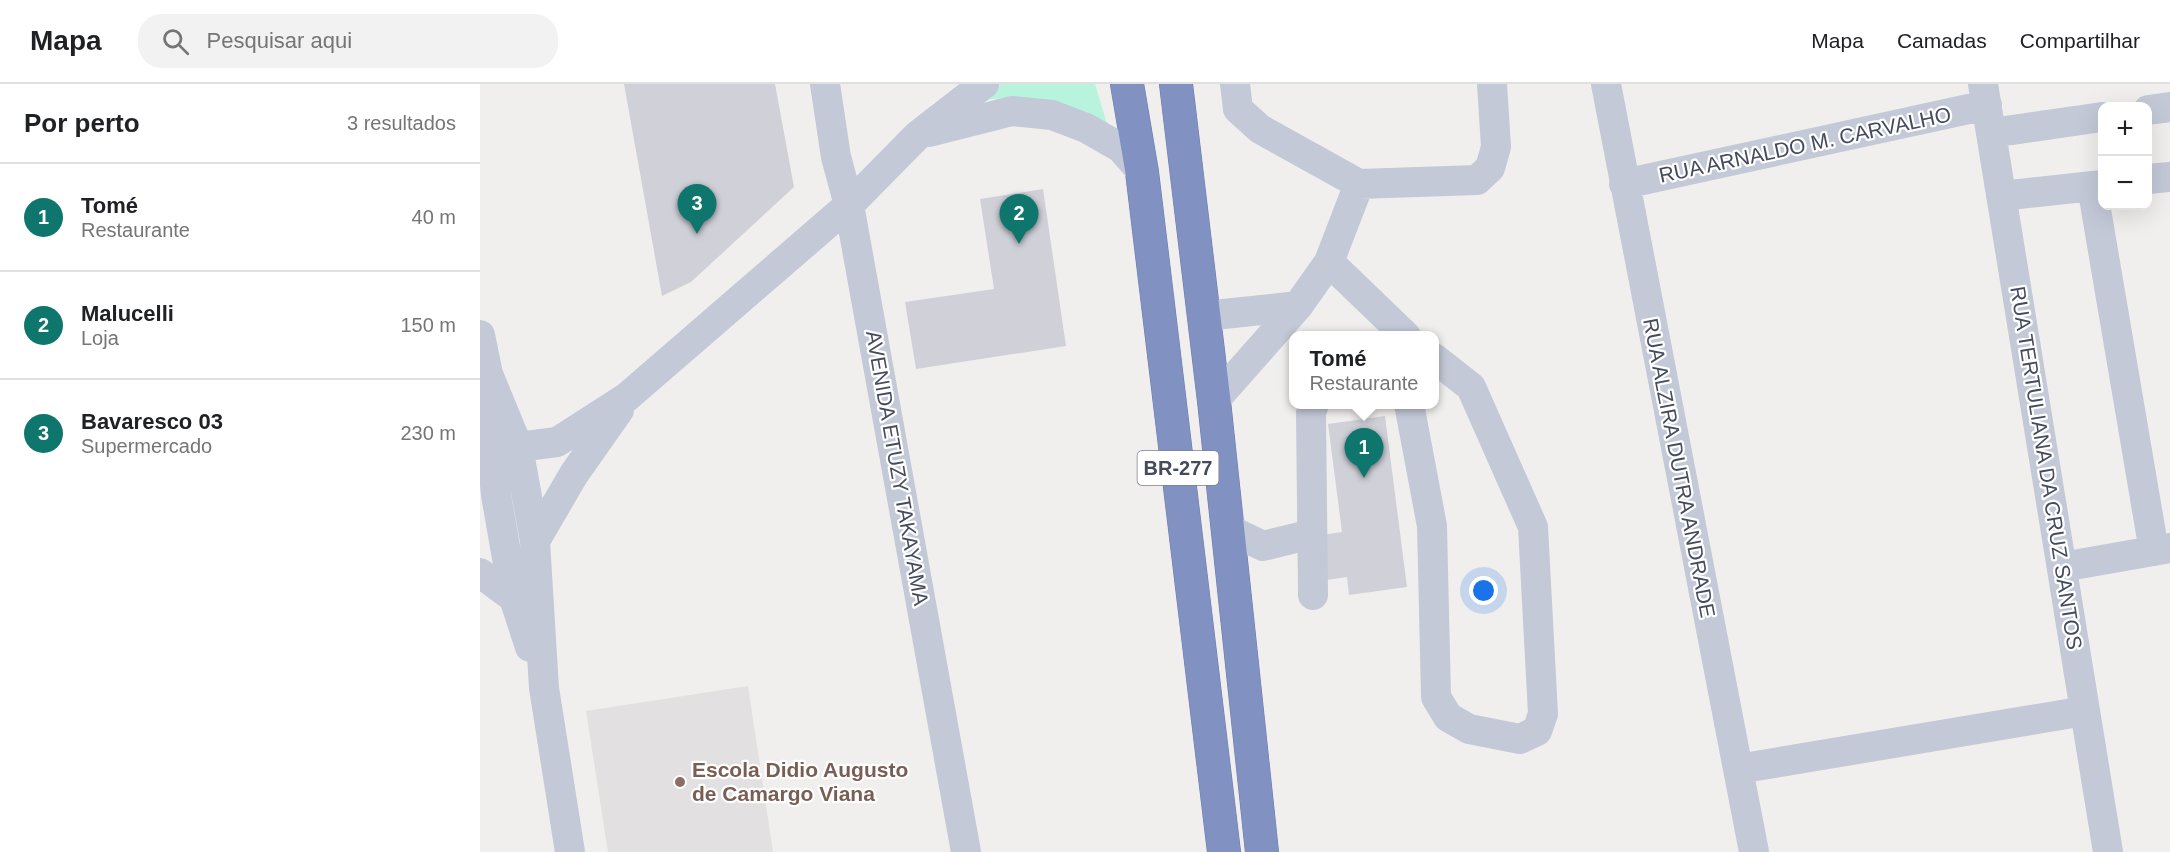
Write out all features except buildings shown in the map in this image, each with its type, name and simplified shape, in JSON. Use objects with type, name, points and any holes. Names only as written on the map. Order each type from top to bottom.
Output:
[{"type":"highway","name":"BR-277","points":[[1127,84],[1142,172],[1224,852]]},
{"type":"highway","name":"BR-277","points":[[1176,84],[1205,316],[1262,852]]},
{"type":"street","name":"AVENIDA ETUZY TAKAYAMA","points":[[825,84],[836,157],[849,205],[966,852]]},
{"type":"street","points":[[518,447],[557,442],[627,397],[849,205],[918,135],[984,84]]},
{"type":"street","points":[[1235,84],[1238,109],[1260,129],[1359,184],[1477,180],[1490,168],[1496,147],[1492,84]]},
{"type":"street","name":"RUA ALZIRA DUTRA ANDRADE","points":[[1606,84],[1754,852]]},
{"type":"street","name":"RUA ARNALDO M. CARVALHO","points":[[1624,184],[1987,107],[2098,117]]},
{"type":"street","name":"RUA TERTULIANA DA CRUZ SANTOS","points":[[1987,107],[2108,852]]},
{"type":"street","points":[[2152,109],[2170,107]]},
{"type":"street","points":[[918,135],[1012,111],[1052,116],[1086,128],[1120,148],[1142,172]]},
{"type":"street","points":[[2152,179],[2170,177]]},
{"type":"street","points":[[1214,401],[1298,306],[1329,262],[1359,184]]},
{"type":"street","points":[[2001,196],[2097,185],[2162,550],[2062,567]]},
{"type":"street","points":[[1329,262],[1399,331]]},
{"type":"street","points":[[1205,316],[1298,306]]},
{"type":"street","points":[[480,335],[488,374],[488,503],[514,598],[543,688]]},
{"type":"street","points":[[1410,409],[1432,526],[1436,697],[1448,717],[1468,729],[1520,739],[1537,731],[1543,714],[1533,527],[1471,387],[1439,362]]},
{"type":"street","points":[[488,374],[518,447],[535,541],[543,688],[570,852]]},
{"type":"street","points":[[535,541],[574,474],[627,397]]},
{"type":"street","points":[[1312,409],[1313,595]]},
{"type":"street","points":[[1228,529],[1263,546]]},
{"type":"street","points":[[1233,584],[1263,546],[1312,534]]},
{"type":"street","points":[[480,573],[514,598]]},
{"type":"street","points":[[1738,769],[2085,711]]},
{"type":"shaded area","name":"Escola Didio Augusto de Camargo Viana","points":[[748,686],[773,852],[608,852],[586,711]]},
{"type":"green space","points":[[1000,84],[1095,84],[1107,124],[1022,97],[980,100]]},
{"type":"place","name":"Bavaresco 03","points":[[697,234]]},
{"type":"place","name":"Malucelli","points":[[1019,244]]},
{"type":"place","name":"Tomé","points":[[1364,478]]},
{"type":"place","name":"Escola Didio Augusto de Camargo Viana","points":[[680,782]]}]
